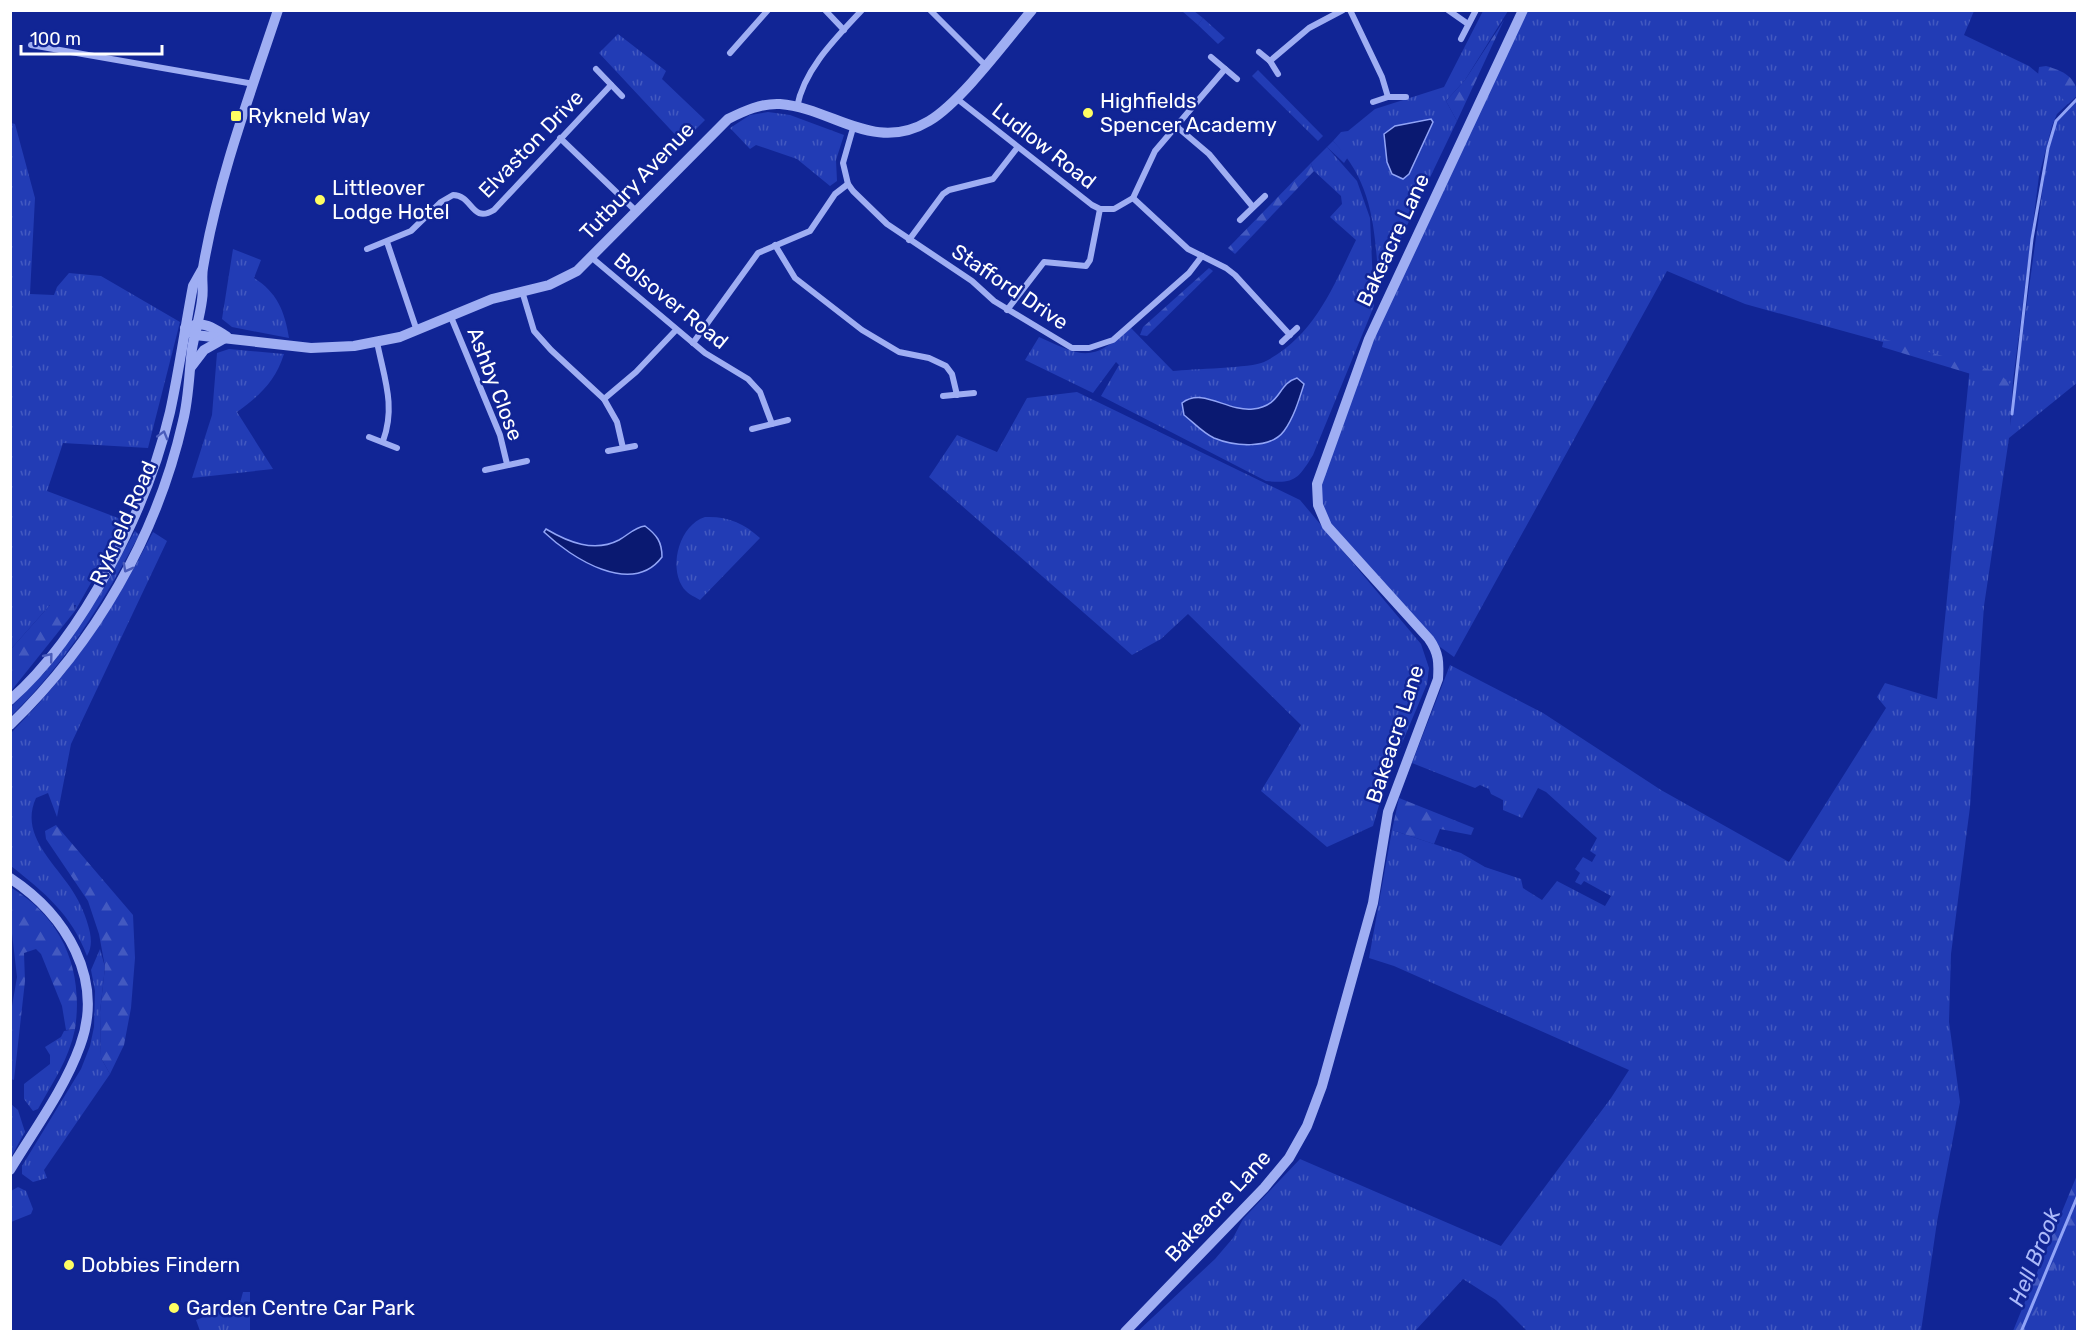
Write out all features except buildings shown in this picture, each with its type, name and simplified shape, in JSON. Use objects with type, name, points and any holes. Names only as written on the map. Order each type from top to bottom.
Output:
[{"type":"street","name":"Rykneld Road","points":[[10,725],[67,662],[110,601],[128,567],[167,479],[183,420],[203,297],[203,269],[227,167],[278,10]]},
{"type":"street","points":[[730,53],[768,10]]},
{"type":"street","points":[[825,10],[844,30]]},
{"type":"street","points":[[797,107],[800,92],[808,75],[862,10]]},
{"type":"street","points":[[930,10],[985,65]]},
{"type":"street","name":"Tutbury Avenue","points":[[196,329],[212,326],[228,337],[311,348],[378,342],[417,331],[492,298],[563,280],[577,271],[728,119],[763,105],[797,107],[854,128],[878,133],[899,132],[932,120],[956,98],[1032,10]]},
{"type":"street","points":[[1322,10],[1326,18]]},
{"type":"street","points":[[1270,60],[1288,43],[1326,18],[1343,10]]},
{"type":"street","points":[[1350,10],[1382,77],[1388,97]]},
{"type":"street","points":[[1448,10],[1468,24]]},
{"type":"street","points":[[1461,39],[1476,10]]},
{"type":"street","name":"Bakeacre Lane","points":[[1125,1332],[1264,1188],[1289,1158],[1307,1126],[1322,1086],[1373,903],[1388,812],[1438,679],[1439,664],[1437,651],[1429,639],[1327,526],[1318,505],[1317,484],[1369,339],[1524,10]]},
{"type":"street","points":[[31,45],[254,84]]},
{"type":"street","points":[[1259,52],[1270,60],[1278,74]]},
{"type":"street","points":[[1211,57],[1237,79]]},
{"type":"street","name":"Elvaston Drive","points":[[596,69],[622,96]]},
{"type":"street","points":[[1225,69],[1147,164],[1133,198],[1176,240],[1235,275],[1290,335]]},
{"type":"street","name":"Elvaston Drive","points":[[367,249],[411,231],[441,202],[453,195],[463,197],[480,214],[486,215],[495,210],[610,85]]},
{"type":"street","points":[[1372,102],[1388,97],[1406,97]]},
{"type":"street","name":"Ludlow Road","points":[[956,98],[1017,148],[1100,209],[1114,209],[1133,198]]},
{"type":"street","points":[[1176,126],[1209,154],[1253,207]]},
{"type":"street","points":[[693,343],[751,260],[758,253],[810,231],[835,194],[848,184],[843,163],[854,128]]},
{"type":"street","points":[[560,138],[636,211]]},
{"type":"street","points":[[909,240],[943,194],[949,190],[993,179],[1017,148]]},
{"type":"street","name":"Stafford Drive","points":[[848,184],[887,224],[972,281],[1006,310],[1072,348],[1099,346],[1113,340],[1196,266],[1202,255]]},
{"type":"street","points":[[1240,220],[1265,196]]},
{"type":"street","points":[[1006,310],[1044,262],[1086,266],[1090,260],[1100,209]]},
{"type":"street","points":[[387,242],[417,331]]},
{"type":"street","points":[[775,245],[795,278],[862,330],[899,352],[929,358],[946,366],[952,374],[957,394]]},
{"type":"street","name":"Bolsover Road","points":[[591,257],[705,353],[748,379],[760,392],[772,424]]},
{"type":"street","name":"Rykneld Road","points":[[10,700],[37,672],[76,621],[124,537],[147,486],[162,441],[193,286],[203,269]]},
{"type":"street","points":[[522,290],[529,320],[543,342],[604,399],[617,422],[623,448]]},
{"type":"street","name":"Ashby Close","points":[[451,316],[500,435],[507,464]]},
{"type":"street","points":[[185,328],[196,329]]},
{"type":"street","points":[[1282,342],[1298,328]]},
{"type":"street","points":[[604,399],[628,379],[676,330]]},
{"type":"street","points":[[191,367],[204,350],[228,337]]},
{"type":"street","points":[[378,342],[390,396],[389,424],[382,441]]},
{"type":"street","points":[[943,396],[974,393]]},
{"type":"street","points":[[752,429],[788,420]]},
{"type":"street","points":[[369,437],[397,448]]},
{"type":"street","points":[[608,451],[635,446]]},
{"type":"street","name":"Ashby Close","points":[[485,470],[527,461]]},
{"type":"street","points":[[10,878],[37,897],[63,927],[82,967],[87,985],[88,1008],[84,1035],[70,1069],[10,1170]]},
{"type":"green space","points":[[1182,11],[1194,11],[1203,18],[1198,25]]},
{"type":"green space","points":[[1483,11],[1508,11],[1465,80],[1446,101],[1457,121],[1379,284],[1370,208],[1357,174],[1347,157],[1333,141],[1341,132],[1348,131],[1375,109],[1444,87]]},
{"type":"green space","points":[[1524,11],[1974,11],[1964,35],[2029,66],[2071,101],[2057,114],[2039,176],[2013,381],[2010,426],[2047,157],[2056,123],[2077,101],[2078,382],[2009,438],[1984,606],[1970,807],[1951,954],[1949,1022],[1960,1102],[1937,1222],[1921,1331],[1527,1331],[1496,1300],[1463,1279],[1415,1331],[1137,1332],[1215,1259],[1233,1238],[1243,1219],[1300,1159],[1501,1246],[1611,1098],[1629,1070],[1394,966],[1369,958],[1392,830],[1461,853],[1485,867],[1521,879],[1523,888],[1542,900],[1557,881],[1605,906],[1611,896],[1584,881],[1581,885],[1575,882],[1580,873],[1575,869],[1583,857],[1592,862],[1596,855],[1590,851],[1597,838],[1546,792],[1538,788],[1522,818],[1503,810],[1503,800],[1491,794],[1489,789],[1480,785],[1475,788],[1412,763],[1450,665],[1543,713],[1661,790],[1789,862],[1886,708],[1877,697],[1885,683],[1937,699],[1970,366],[1745,304],[1667,271],[1454,657],[1429,639],[1327,526],[1316,494],[1357,370]]},
{"type":"green space","points":[[1203,18],[1225,38],[1218,44],[1198,25]]},
{"type":"green space","points":[[1504,20],[1457,121],[1446,101],[1465,80]]},
{"type":"green space","points":[[618,34],[666,71],[662,79],[705,120],[693,132],[684,123],[680,128],[688,137],[683,143],[599,53]]},
{"type":"green space","points":[[2046,66],[2068,75],[2075,84],[2077,96],[2068,104],[2038,75],[2039,67]]},
{"type":"green space","points":[[1258,70],[1323,136],[1318,141],[1252,76]]},
{"type":"green space","points":[[768,112],[790,115],[844,135],[836,160],[837,181],[830,186],[797,159],[756,145],[750,149],[730,128],[750,115]]},
{"type":"green space","points":[[11,123],[15,124],[35,198],[30,294],[54,295],[57,287],[69,273],[101,276],[180,322],[148,448],[63,443],[47,491],[126,521],[75,611],[76,605],[50,605],[11,649]]},
{"type":"green space","points":[[1333,141],[1348,157],[1344,163],[1327,147]]},
{"type":"green space","points":[[1327,147],[1357,181],[1370,218],[1374,306],[1313,455],[1295,478],[1283,482],[1266,481],[1101,396],[1119,365],[1116,362],[1093,393],[1025,360],[1039,337],[1067,349],[1087,353],[1106,347],[1131,328],[1173,371],[1257,364],[1281,352],[1309,325],[1320,309],[1356,240],[1330,217],[1342,204],[1341,196],[1314,171],[1311,163]],"holes":[[[1297,378],[1299,400],[1283,433],[1208,398],[1242,409],[1259,409],[1275,401],[1289,382]]]},
{"type":"green space","points":[[1311,163],[1314,171],[1235,254],[1228,248]]},
{"type":"green space","points":[[233,249],[261,260],[254,278],[269,290],[279,304],[289,338],[232,327],[222,319]]},
{"type":"green space","points":[[1209,268],[1213,271],[1147,336],[1140,335],[1143,327]]},
{"type":"green space","points":[[1884,339],[1998,372],[2012,386],[2009,395],[1994,381],[1882,347]]},
{"type":"green space","points":[[229,349],[284,354],[266,387],[237,412],[273,469],[192,478],[212,415],[217,353]]},
{"type":"green space","points":[[1077,392],[1300,500],[1421,644],[1429,668],[1427,684],[1386,781],[1373,826],[1327,847],[1261,791],[1301,725],[1188,614],[1161,639],[1132,655],[929,477],[957,435],[997,452],[1027,398]]},
{"type":"green space","points":[[705,517],[735,522],[748,528],[760,538],[700,600],[682,586],[678,577],[677,557],[679,546],[689,528],[696,521]]},
{"type":"green space","points":[[135,531],[139,535],[79,636],[30,697],[11,716],[11,707],[45,672],[74,633],[96,600]]},
{"type":"green space","points":[[153,532],[167,541],[71,744],[57,817],[48,793],[36,798],[32,811],[32,823],[40,845],[73,892],[85,915],[91,940],[87,956],[81,941],[56,905],[11,866],[11,733],[54,686],[107,614]]},
{"type":"green space","points":[[67,599],[73,601],[75,611],[11,691],[11,649],[50,605]]},
{"type":"green space","points":[[1399,798],[1474,828],[1471,835],[1440,829],[1434,844],[1392,830]]},
{"type":"green space","points":[[56,825],[133,915],[135,958],[131,1008],[124,1045],[110,1074],[101,1058],[100,1012],[105,967],[99,934],[88,901],[46,839],[45,831]]},
{"type":"green space","points":[[10,887],[28,899],[56,930],[72,966],[77,1007],[75,1029],[66,1030],[62,1006],[41,954],[36,949],[24,953],[25,981],[14,1080],[11,1079],[10,1018],[17,977],[11,925]]},
{"type":"green space","points":[[100,949],[105,967],[100,1012],[101,1058],[110,1074],[44,1170],[47,1178],[33,1182],[22,1174],[22,1166],[81,1069],[90,1046],[94,1027],[95,991],[91,970]]},
{"type":"green space","points":[[75,1029],[60,1070],[38,1109],[33,1111],[24,1099],[24,1084],[50,1064],[50,1055],[45,1047],[61,1037],[64,1031]]},
{"type":"green space","points":[[11,1104],[18,1110],[25,1132],[11,1157]]},
{"type":"green space","points":[[2077,1175],[2077,1201],[2074,1207],[2077,1212],[2077,1225],[2065,1244],[2028,1331],[2013,1331]]},
{"type":"green space","points":[[18,1187],[26,1191],[33,1209],[31,1214],[11,1222],[11,1191]]},
{"type":"green space","points":[[2077,1195],[2077,1331],[2021,1332]]},
{"type":"green space","points":[[243,1292],[250,1292],[250,1331],[200,1331],[196,1320],[240,1303]]},
{"type":"shaded area","points":[[1431,119],[1433,122],[1409,174],[1403,179],[1392,174],[1387,162],[1384,134],[1395,126]]},
{"type":"shaded area","points":[[1297,378],[1304,384],[1284,431],[1278,437],[1261,444],[1231,443],[1214,438],[1184,415],[1182,403],[1198,398],[1243,409],[1262,407],[1269,404],[1286,385]]},
{"type":"shaded area","points":[[645,526],[658,539],[662,557],[649,568],[635,574],[619,574],[585,562],[544,532],[546,529],[572,542],[600,546],[619,540]]},
{"type":"waterway","points":[[2012,414],[2032,239],[2048,148],[2056,121],[2078,98]]},
{"type":"waterway","name":"Hell Brook","points":[[2021,1332],[2078,1195]]},
{"type":"place","name":"Highfields Spencer Academy","points":[[1088,113]]},
{"type":"place","name":"Rykneld Way","points":[[236,116]]},
{"type":"place","name":"Littleover Lodge Hotel","points":[[320,200]]},
{"type":"place","name":"Dobbies Findern","points":[[69,1265]]},
{"type":"place","name":"Garden Centre Car Park","points":[[174,1308]]}]
